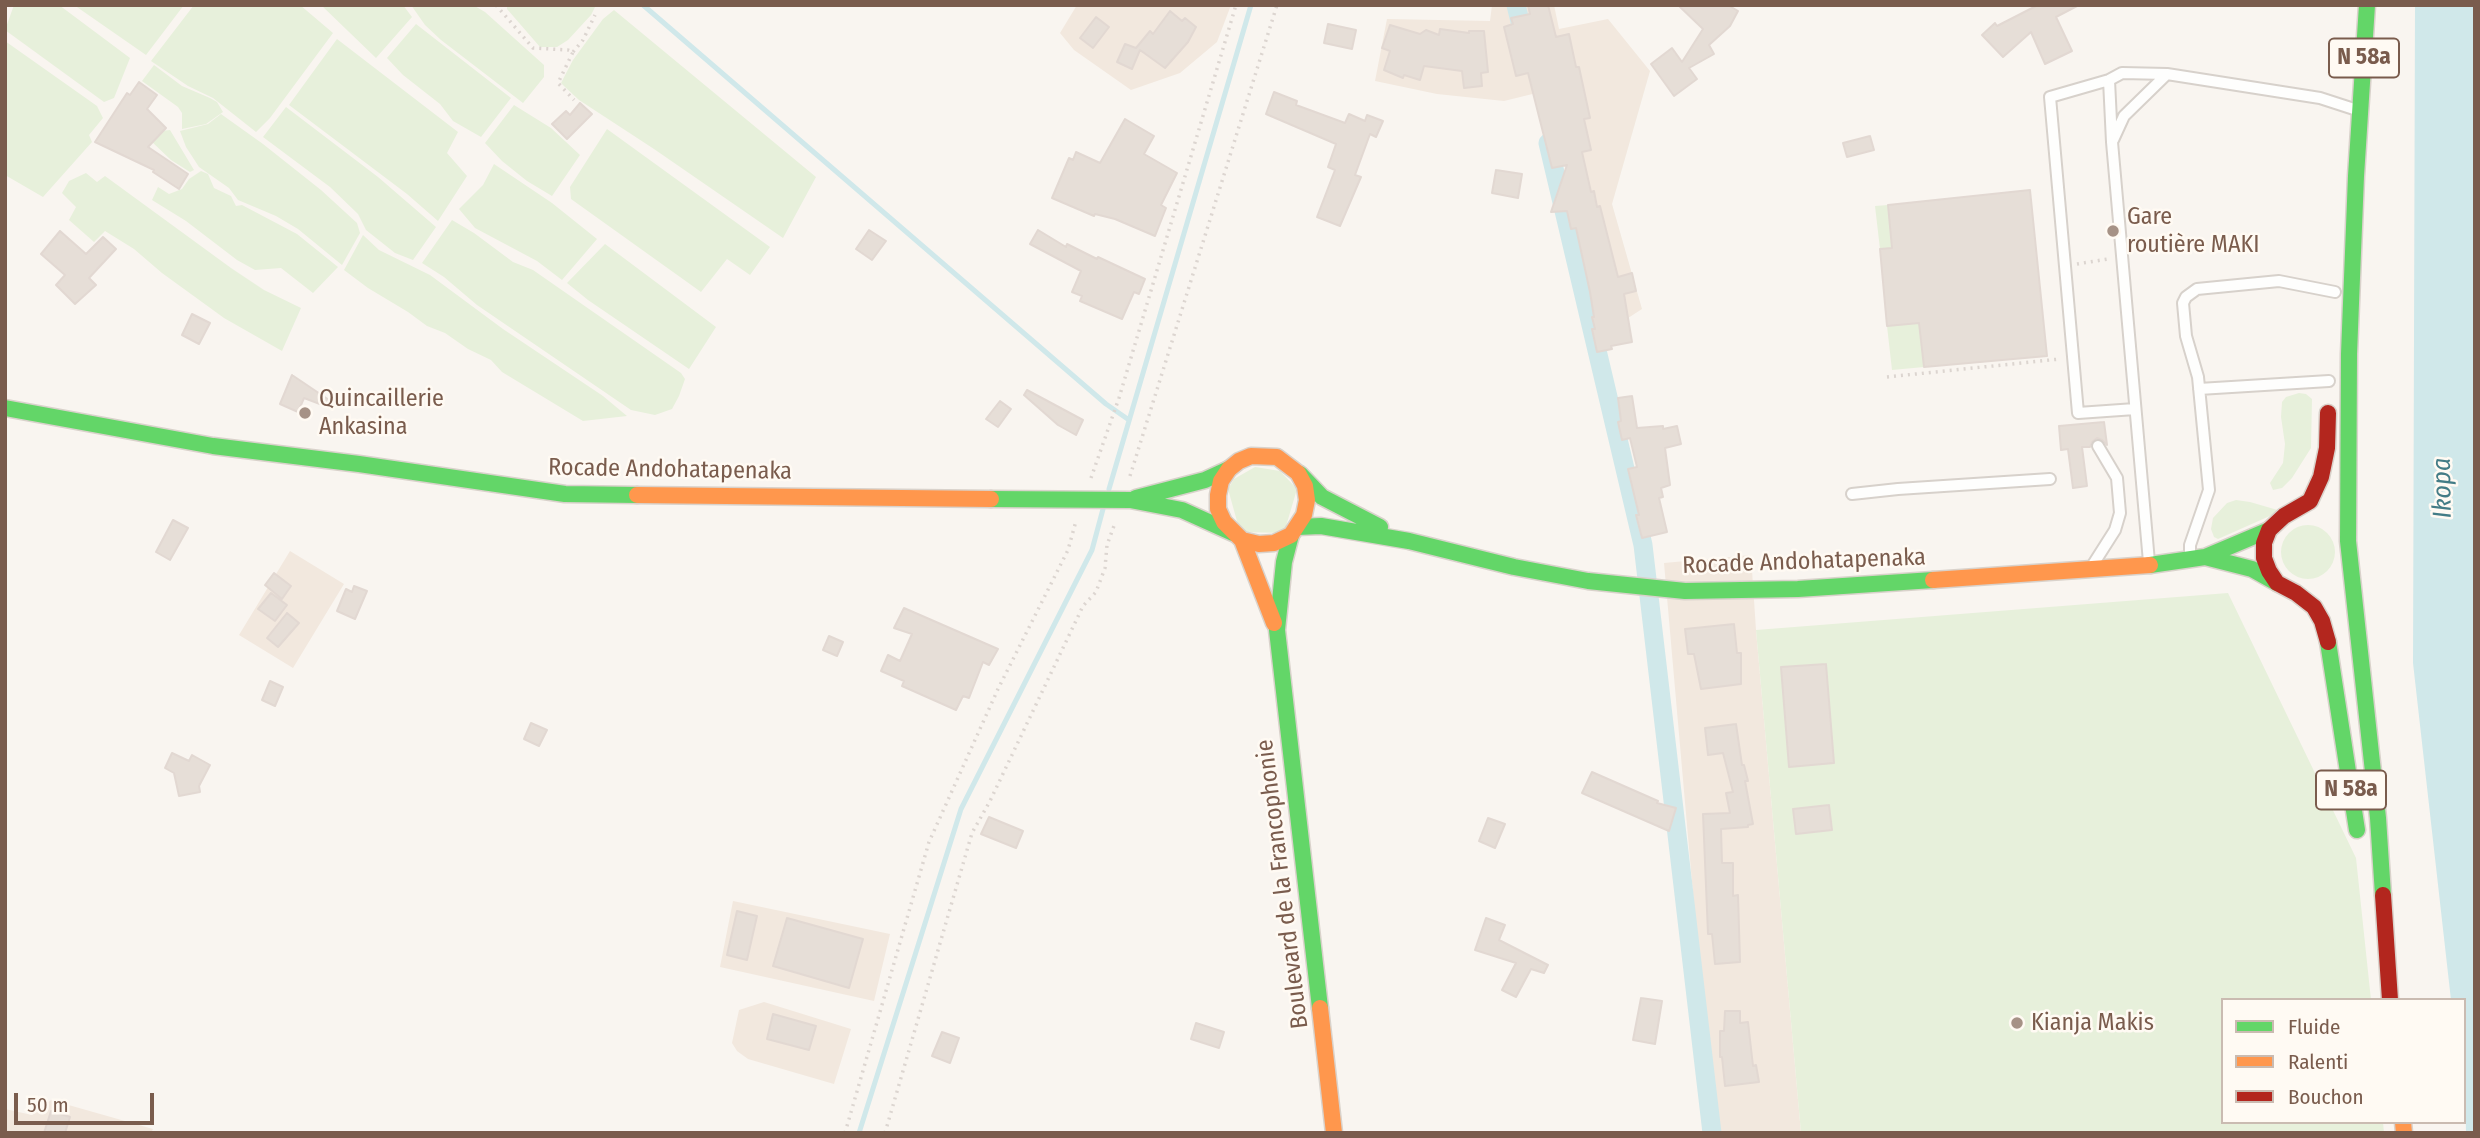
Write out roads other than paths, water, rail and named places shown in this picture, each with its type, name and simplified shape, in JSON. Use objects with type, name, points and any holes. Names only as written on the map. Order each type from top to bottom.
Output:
[{"type":"main road","name":"N 58a","points":[[2367,5],[2356,176],[2349,354],[2349,549],[2378,818],[2390,998]]},
{"type":"main road","name":"N 58a","points":[[2334,298],[2356,176]]},
{"type":"main road","points":[[2198,558],[2269,530],[2284,516],[2309,501],[2321,477],[2327,448],[2329,362]]},
{"type":"main road","name":"Rocade Andohatapenaka","points":[[5,408],[213,446],[565,494],[1124,500]]},
{"type":"main road","points":[[1124,500],[1205,480],[1229,469],[1239,461],[1264,455],[1277,457],[1289,464],[1322,497],[1409,541]]},
{"type":"main road","points":[[1229,469],[1221,481],[1218,509],[1224,522],[1237,536],[1277,630]]},
{"type":"main road","points":[[1277,630],[1284,562],[1307,500],[1305,486],[1298,473]]},
{"type":"main road","points":[[1124,500],[1182,510],[1259,544],[1274,543],[1294,531],[1321,526],[1409,541]]},
{"type":"main road","points":[[2284,516],[2298,509],[2314,509],[2340,526],[2349,549],[2344,570],[2336,582]]},
{"type":"main road","points":[[2269,530],[2264,543],[2264,558],[2277,583]]},
{"type":"main road","name":"Rocade Andohatapenaka","points":[[1409,541],[1514,567],[1588,581],[1685,592],[1798,589],[2149,565],[2198,558]]},
{"type":"main road","points":[[2198,558],[2252,569],[2296,593],[2316,592]]},
{"type":"main road","name":"N 58a","points":[[2296,593],[2314,607],[2322,621],[2331,653],[2360,849]]},
{"type":"main road","name":"Boulevard de la Francophonie","points":[[1277,630],[1334,1133]]},
{"type":"main road","name":"N 58a","points":[[2368,913],[2390,998]]},
{"type":"lane","points":[[2084,424],[2078,413],[2050,97],[2109,80],[2122,73],[2167,74],[2320,99],[2360,111]]},
{"type":"lane","points":[[2112,142],[2124,116],[2167,74]]},
{"type":"lane","points":[[2109,80],[2112,142],[2149,565]]},
{"type":"lane","points":[[2198,558],[2190,545],[2209,489],[2196,367],[2186,335],[2183,303],[2189,294],[2197,289],[2279,281],[2334,298]]},
{"type":"lane","points":[[2199,389],[2329,381]]},
{"type":"lane","points":[[2078,413],[2135,408]]},
{"type":"lane","points":[[2091,568],[2115,530],[2120,513],[2117,478],[2098,446]]},
{"type":"lane","points":[[1852,494],[2050,479]]},
{"type":"water","name":"Ikopa","points":[[2415,5],[2475,5],[2475,1133],[2466,1133],[2466,998],[2451,998],[2413,663]]},
{"type":"waterway","points":[[643,5],[1106,404],[1129,420]]},
{"type":"waterway","points":[[1109,489],[1251,5]]},
{"type":"waterway","points":[[1516,5],[1525,42]]},
{"type":"waterway","points":[[1548,143],[1643,545],[1712,1133]]},
{"type":"waterway","points":[[859,1133],[961,809],[1092,550],[1103,509]]},
{"type":"place","name":"Gare routière MAKI","points":[[2113,231]]},
{"type":"place","name":"Quincaillerie Ankasina","points":[[305,413]]},
{"type":"place","name":"Kianja Makis","points":[[2017,1023]]}]
